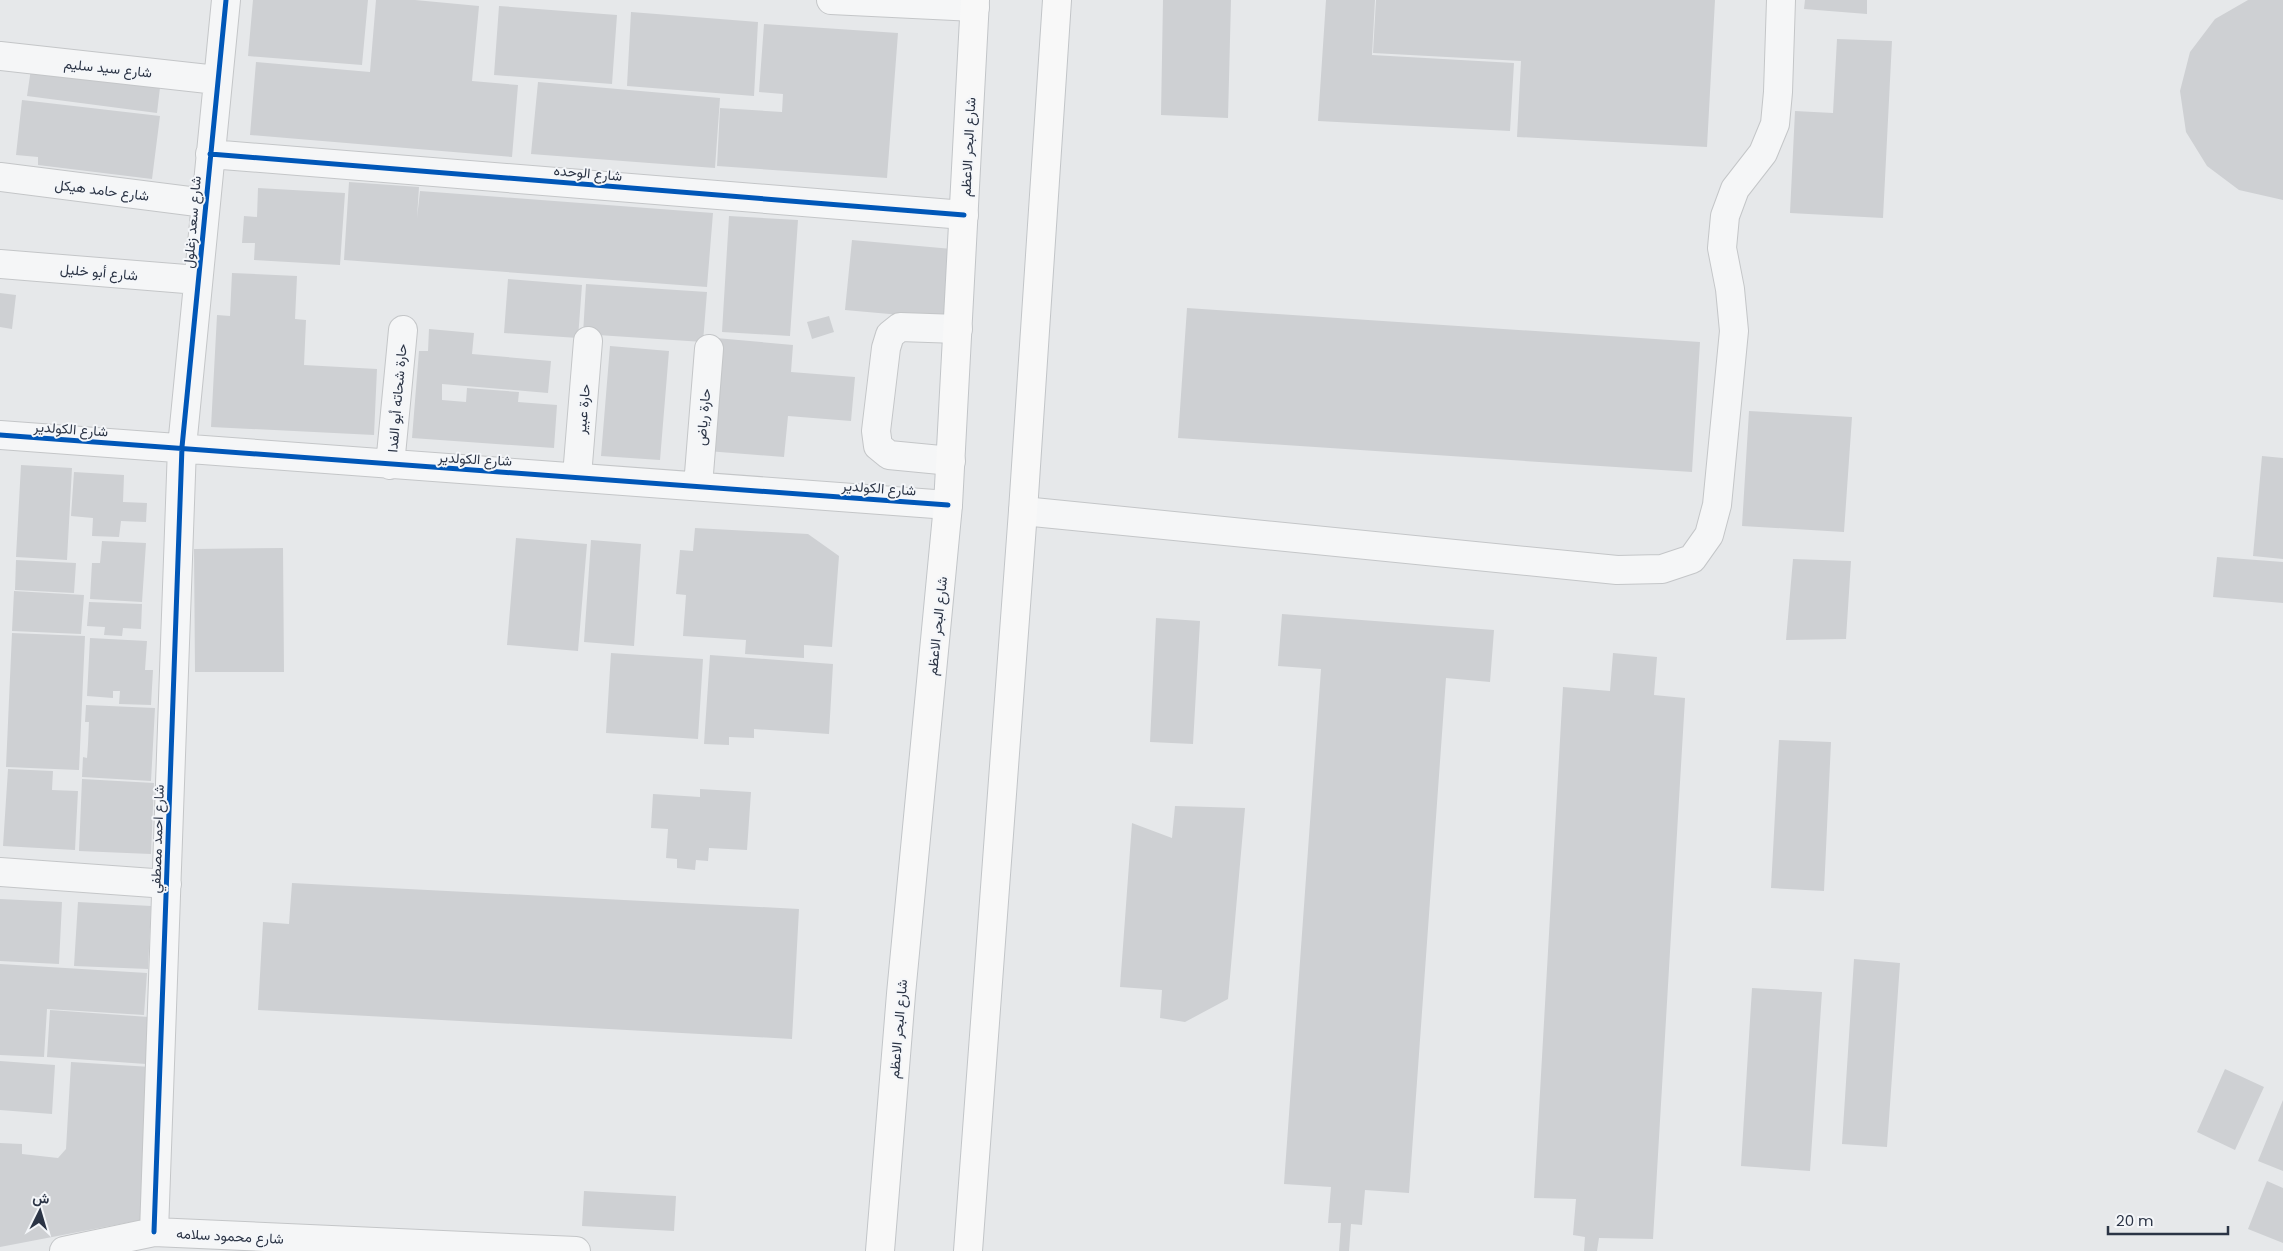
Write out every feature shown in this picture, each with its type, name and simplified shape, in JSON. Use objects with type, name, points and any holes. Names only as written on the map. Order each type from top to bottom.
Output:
[{"type":"main road","points":[[968,1251],[1057,0]]},
{"type":"main road","name":"شارع البحر الاعظم","points":[[880,1251],[902,984],[948,505],[975,4]]},
{"type":"street","name":"شارع سعد زغلول","points":[[182,447],[216,80],[226,0]]},
{"type":"street","points":[[831,0],[975,4]]},
{"type":"street","points":[[1022,511],[1617,570],[1662,569],[1692,559],[1709,535],[1717,505],[1734,331],[1730,288],[1722,248],[1725,216],[1735,189],[1763,154],[1775,124],[1781,0]]},
{"type":"street","name":"شارع سيد سليم","points":[[0,56],[216,80]]},
{"type":"street","name":"شارع الوحده","points":[[210,154],[964,216]]},
{"type":"street","name":"شارع حامد هيكل","points":[[0,177],[205,203]]},
{"type":"street","name":"شارع أبو خليل","points":[[0,264],[198,280]]},
{"type":"street","points":[[950,461],[889,455],[878,446],[876,431],[886,348],[890,335],[900,327],[958,329]]},
{"type":"street","name":"حارة شحاته أبو الفدا","points":[[390,465],[404,330]]},
{"type":"street","name":"حارة عبير","points":[[577,476],[588,341]]},
{"type":"street","name":"حارة رياض","points":[[698,486],[709,349]]},
{"type":"street","name":"شارع الكولدير","points":[[0,435],[182,447],[390,465],[577,476],[948,505]]},
{"type":"street","name":"شارع احمد مصطفي","points":[[154,1232],[182,447]]},
{"type":"street","points":[[0,872],[167,884]]},
{"type":"street","name":"شارع محمود سلامه","points":[[64,1251],[154,1232],[576,1251]]},
{"type":"building","points":[[253,0],[368,0],[362,65],[248,56]]},
{"type":"building","points":[[376,0],[415,0],[479,6],[472,81],[518,85],[512,157],[250,135],[256,62],[370,72]]},
{"type":"building","points":[[1163,0],[1231,0],[1228,118],[1161,115]]},
{"type":"building","points":[[1326,0],[1375,0],[1372,55],[1514,63],[1510,131],[1318,121]]},
{"type":"building","points":[[1376,0],[1715,0],[1707,147],[1517,137],[1521,61],[1373,53]]},
{"type":"building","points":[[1805,0],[1867,0],[1867,14],[1804,9]]},
{"type":"building","points":[[2248,0],[2283,0],[2283,200],[2239,190],[2207,166],[2186,132],[2180,91],[2190,52],[2215,19]]},
{"type":"building","points":[[499,6],[617,15],[612,84],[494,75]]},
{"type":"building","points":[[631,12],[758,22],[754,96],[627,86]]},
{"type":"building","points":[[764,24],[898,33],[887,178],[717,166],[720,108],[782,112],[783,94],[759,92]]},
{"type":"building","points":[[1837,39],[1892,41],[1883,218],[1790,213],[1795,111],[1833,113]]},
{"type":"building","points":[[32,62],[161,79],[157,113],[27,96]]},
{"type":"building","points":[[538,82],[720,98],[715,168],[531,154]]},
{"type":"building","points":[[22,100],[160,116],[152,179],[38,165],[38,157],[16,155]]},
{"type":"building","points":[[349,182],[419,187],[417,218],[420,191],[713,213],[707,287],[344,260]]},
{"type":"building","points":[[258,188],[345,193],[340,265],[254,260],[255,243],[242,243],[244,216],[257,217]]},
{"type":"building","points":[[729,216],[798,220],[790,336],[722,332]]},
{"type":"building","points":[[852,240],[952,249],[945,319],[845,310]]},
{"type":"building","points":[[232,273],[297,276],[295,319],[306,320],[304,365],[377,369],[374,435],[211,427],[217,315],[230,316]]},
{"type":"building","points":[[508,279],[582,285],[578,338],[504,333]]},
{"type":"building","points":[[586,284],[707,292],[703,342],[583,334]]},
{"type":"building","points":[[0,293],[16,295],[12,329],[0,327]]},
{"type":"building","points":[[1187,308],[1700,342],[1692,472],[1178,438]]},
{"type":"building","points":[[829,316],[834,332],[812,339],[807,322]]},
{"type":"building","points":[[429,329],[474,333],[472,354],[551,361],[548,393],[442,384],[442,400],[466,402],[467,388],[519,392],[518,402],[557,405],[554,448],[412,438],[419,351],[428,351]]},
{"type":"building","points":[[716,338],[793,345],[791,372],[855,377],[851,421],[788,416],[784,457],[707,451]]},
{"type":"building","points":[[610,346],[669,351],[660,460],[601,456]]},
{"type":"building","points":[[1749,411],[1852,417],[1844,532],[1742,526]]},
{"type":"building","points":[[2262,456],[2283,458],[2283,559],[2253,556]]},
{"type":"building","points":[[21,465],[72,468],[67,560],[16,557]]},
{"type":"building","points":[[74,472],[124,475],[123,502],[147,503],[146,522],[121,521],[119,537],[92,536],[93,518],[71,516]]},
{"type":"building","points":[[695,528],[808,534],[839,556],[832,647],[804,645],[804,658],[745,654],[746,640],[683,636],[686,595],[676,594],[680,550],[693,551]]},
{"type":"building","points":[[516,538],[587,544],[578,651],[507,645]]},
{"type":"building","points":[[591,540],[641,544],[634,646],[584,642]]},
{"type":"building","points":[[102,541],[146,543],[142,602],[90,599],[92,563],[100,563]]},
{"type":"building","points":[[283,548],[284,672],[195,672],[194,549]]},
{"type":"building","points":[[2217,557],[2283,562],[2283,603],[2213,597]]},
{"type":"building","points":[[1793,559],[1851,561],[1846,639],[1786,640]]},
{"type":"building","points":[[16,560],[76,563],[74,593],[15,590]]},
{"type":"building","points":[[14,591],[84,595],[81,634],[12,631]]},
{"type":"building","points":[[89,602],[142,604],[141,629],[123,628],[122,636],[104,635],[105,627],[87,626]]},
{"type":"building","points":[[1282,614],[1494,630],[1490,682],[1446,678],[1409,1193],[1365,1190],[1362,1225],[1351,1224],[1349,1251],[1339,1251],[1341,1223],[1328,1223],[1331,1187],[1284,1184],[1321,669],[1278,666]]},
{"type":"building","points":[[1156,618],[1200,621],[1193,744],[1150,742]]},
{"type":"building","points":[[12,633],[85,636],[79,770],[6,767]]},
{"type":"building","points":[[90,638],[147,641],[145,670],[153,670],[151,705],[119,704],[120,691],[113,691],[113,698],[87,696]]},
{"type":"building","points":[[611,653],[703,659],[698,739],[606,733]]},
{"type":"building","points":[[1613,653],[1657,657],[1654,695],[1685,698],[1653,1239],[1599,1238],[1597,1251],[1584,1251],[1585,1237],[1573,1235],[1576,1199],[1534,1198],[1563,687],[1610,691]]},
{"type":"building","points":[[710,655],[833,664],[829,734],[754,729],[754,738],[729,737],[729,745],[704,744]]},
{"type":"building","points":[[86,705],[155,708],[151,781],[82,777],[83,757],[87,758],[88,744],[89,722],[85,722]]},
{"type":"building","points":[[1779,740],[1831,742],[1824,891],[1771,888]]},
{"type":"building","points":[[8,769],[53,771],[52,790],[78,791],[75,850],[3,846]]},
{"type":"building","points":[[82,779],[154,783],[151,854],[79,851]]},
{"type":"building","points":[[700,789],[751,792],[747,850],[709,848],[708,861],[696,860],[695,870],[677,868],[677,859],[666,858],[668,829],[651,828],[653,794],[700,797]]},
{"type":"building","points":[[1175,806],[1245,808],[1228,999],[1185,1022],[1160,1018],[1162,990],[1120,987],[1132,823],[1172,838]]},
{"type":"building","points":[[292,883],[799,909],[792,1039],[258,1010],[263,922],[289,924]]},
{"type":"building","points":[[0,899],[62,902],[59,964],[0,961]]},
{"type":"building","points":[[78,902],[151,906],[148,969],[74,966]]},
{"type":"building","points":[[1854,959],[1900,963],[1887,1147],[1842,1144]]},
{"type":"building","points":[[0,964],[147,973],[144,1015],[47,1009],[44,1057],[0,1055]]},
{"type":"building","points":[[1752,988],[1822,992],[1810,1171],[1741,1166]]},
{"type":"building","points":[[50,1010],[149,1017],[146,1064],[47,1057]]},
{"type":"building","points":[[0,1061],[55,1065],[52,1114],[0,1110]]},
{"type":"building","points":[[71,1062],[151,1067],[141,1220],[0,1247],[0,1143],[22,1144],[22,1154],[58,1158],[66,1149]]},
{"type":"building","points":[[2225,1069],[2264,1087],[2235,1150],[2197,1132]]},
{"type":"building","points":[[2283,1100],[2283,1171],[2258,1161]]},
{"type":"building","points":[[2267,1181],[2283,1188],[2283,1243],[2248,1229]]},
{"type":"building","points":[[584,1191],[676,1196],[674,1231],[582,1226]]},
{"type":"cycle path","points":[[154,1232],[182,447],[226,0]]},
{"type":"cycle path","points":[[210,154],[964,215]]},
{"type":"cycle path","points":[[0,435],[948,505]]}]
